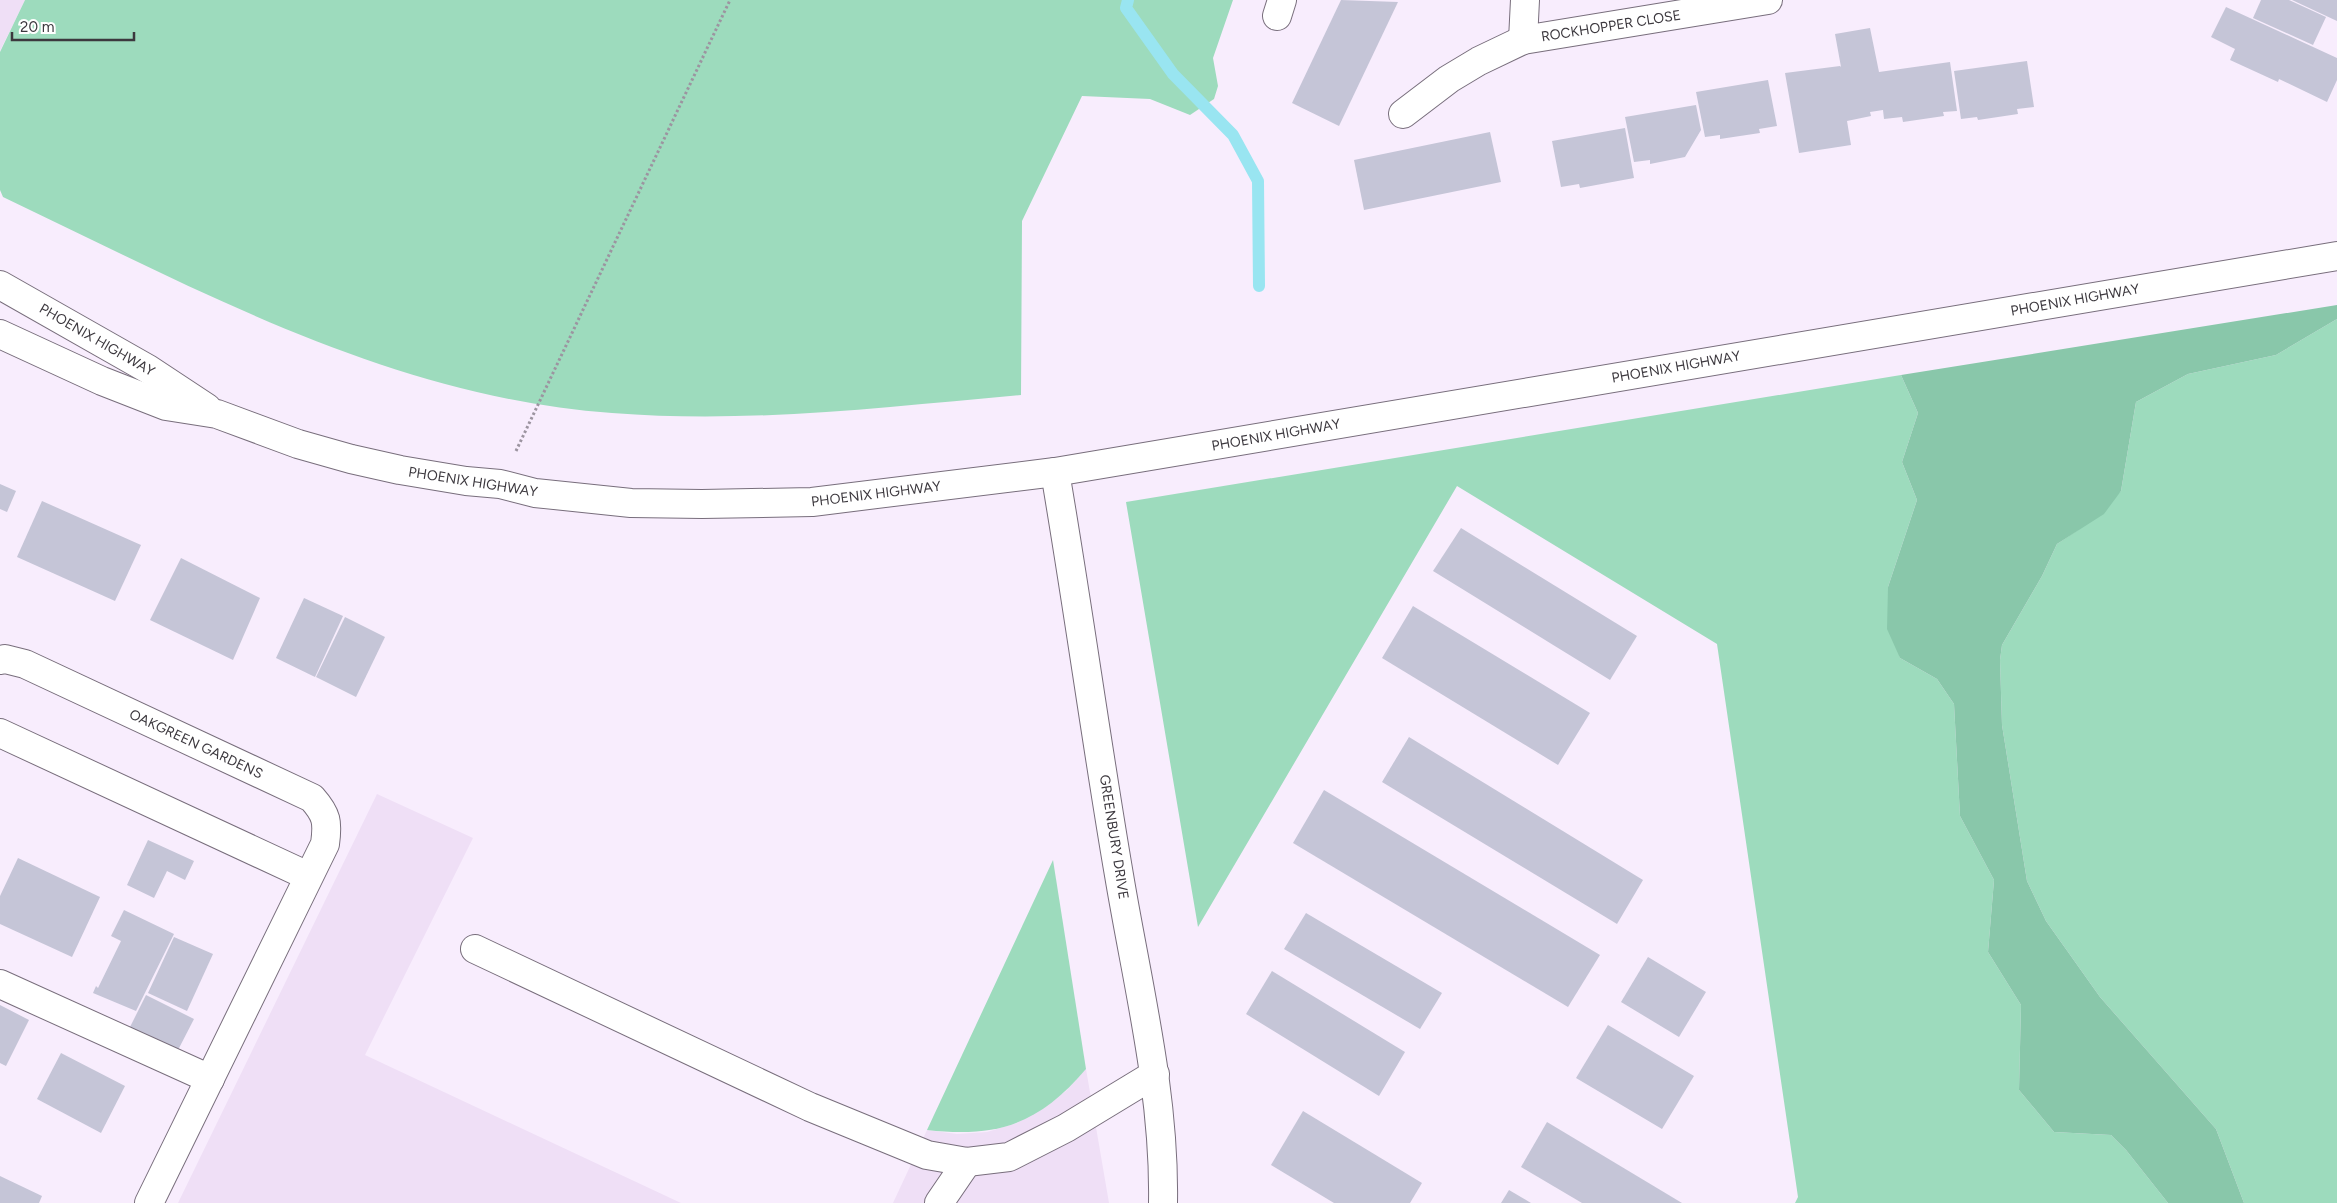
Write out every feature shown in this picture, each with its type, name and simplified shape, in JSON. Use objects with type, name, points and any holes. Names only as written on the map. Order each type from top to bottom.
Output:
[{"type":"main road","name":"ROCKHOPPER CLOSE","points":[[1525,0],[1523,40],[1768,0]]},
{"type":"main road","points":[[1403,114],[1449,79],[1479,61],[1523,40]]},
{"type":"main road","name":"PHOENIX HIGHWAY","points":[[0,334],[102,381],[166,406],[217,414],[298,444],[351,459],[466,481],[500,484],[535,493],[631,502],[702,504],[802,502],[1055,472],[2337,256]]},
{"type":"main road","name":"PHOENIX HIGHWAY","points":[[0,285],[148,369],[217,414]]},
{"type":"main road","name":"GREENBURY DRIVE","points":[[1055,472],[1119,874],[1154,1074],[1163,1203]]},
{"type":"main road","name":"OAKGREEN GARDENS","points":[[0,660],[5,659],[25,664],[312,798],[323,811],[327,826],[325,844],[149,1203]]},
{"type":"main road","points":[[0,733],[308,876]]},
{"type":"main road","points":[[474,949],[810,1107],[927,1155],[967,1162],[1009,1157],[1066,1128],[1154,1074]]},
{"type":"main road","points":[[0,984],[210,1079]]},
{"type":"main road","points":[[939,1203],[967,1162]]},
{"type":"path","points":[[500,484],[730,0]]},
{"type":"shaded area","points":[[0,0],[25,0],[0,51]]},
{"type":"shaded area","points":[[377,794],[473,838],[365,1055],[681,1203],[178,1203]]},
{"type":"shaded area","points":[[1086,1069],[1109,1203],[893,1203],[927,1130],[957,1134],[987,1132],[1017,1123],[1066,1091]]},
{"type":"green space","points":[[25,0],[1233,0],[1213,58],[1218,86],[1214,99],[1190,115],[1150,99],[1082,96],[1022,221],[1021,395],[817,413],[715,417],[612,413],[530,403],[451,386],[374,362],[298,334],[150,268],[3,197],[0,190],[0,52]]},
{"type":"green space","points":[[2337,305],[2337,319],[2276,355],[2188,374],[2136,402],[2121,491],[2104,514],[2057,544],[2042,576],[2002,645],[2000,660],[2002,725],[2027,881],[2046,921],[2100,997],[2216,1129],[2244,1203],[2168,1203],[2126,1150],[2111,1135],[2054,1132],[2019,1090],[2021,1005],[1988,952],[1994,880],[1960,816],[1954,704],[1937,679],[1900,658],[1887,629],[1888,587],[1917,500],[1902,462],[1918,413],[1901,375]]},
{"type":"green space","points":[[2337,319],[2337,1203],[2244,1203],[2216,1129],[2100,997],[2046,921],[2027,881],[2002,725],[2000,660],[2002,645],[2042,576],[2057,544],[2078,530],[2121,491],[2136,402],[2188,374],[2276,355]]},
{"type":"green space","points":[[1901,375],[1918,413],[1902,462],[1917,500],[1888,587],[1900,658],[1937,679],[1954,704],[1960,816],[1994,880],[1988,952],[2021,1005],[2019,1090],[2054,1132],[2111,1135],[2126,1150],[2168,1203],[1795,1203],[1798,1197],[1717,644],[1457,486],[1198,927],[1126,502]]},
{"type":"green space","points":[[1053,860],[1086,1069],[1069,1088],[1051,1103],[1034,1115],[1016,1123],[996,1129],[975,1132],[927,1130]]},
{"type":"building","points":[[1341,0],[1398,2],[1339,126],[1292,103]]},
{"type":"building","points":[[2261,0],[2289,0],[2326,17],[2313,45],[2253,18]]},
{"type":"building","points":[[2292,0],[2337,0],[2337,21]]},
{"type":"building","points":[[2226,7],[2337,58],[2337,80],[2327,102],[2279,79],[2278,82],[2230,60],[2235,49],[2211,37]]},
{"type":"building","points":[[1870,28],[1879,72],[1950,62],[1957,111],[1943,112],[1944,116],[1903,122],[1902,117],[1884,119],[1883,110],[1870,112],[1871,116],[1847,121],[1851,145],[1799,153],[1785,73],[1841,67],[1835,34]]},
{"type":"building","points":[[2027,61],[2034,107],[2017,109],[2018,114],[1978,120],[1977,117],[1961,119],[1954,71]]},
{"type":"building","points":[[1768,80],[1777,126],[1759,129],[1760,133],[1720,139],[1720,135],[1705,137],[1696,92]]},
{"type":"building","points":[[1696,105],[1701,130],[1685,157],[1650,164],[1650,160],[1634,162],[1625,117]]},
{"type":"building","points":[[1625,128],[1634,178],[1580,188],[1579,184],[1561,187],[1552,141]]},
{"type":"building","points":[[1490,132],[1501,182],[1364,210],[1354,160]]},
{"type":"building","points":[[0,484],[16,491],[7,512],[0,509]]},
{"type":"building","points":[[42,501],[141,545],[115,601],[17,557]]},
{"type":"building","points":[[1461,528],[1637,636],[1610,680],[1433,571]]},
{"type":"building","points":[[181,558],[260,598],[233,660],[150,620]]},
{"type":"building","points":[[304,598],[343,616],[315,677],[276,658]]},
{"type":"building","points":[[1413,606],[1590,713],[1558,765],[1382,658]]},
{"type":"building","points":[[345,617],[385,637],[356,697],[316,677]]},
{"type":"building","points":[[1409,737],[1643,880],[1617,924],[1382,782]]},
{"type":"building","points":[[1324,790],[1600,955],[1568,1007],[1293,843]]},
{"type":"building","points":[[148,840],[194,861],[185,880],[167,871],[154,898],[127,885]]},
{"type":"building","points":[[18,858],[100,897],[72,957],[0,924],[0,896]]},
{"type":"building","points":[[124,910],[174,934],[136,1011],[93,993],[96,986],[98,988],[121,941],[111,936]]},
{"type":"building","points":[[1306,913],[1442,993],[1420,1029],[1284,949]]},
{"type":"building","points":[[174,937],[213,954],[187,1011],[148,993]]},
{"type":"building","points":[[1648,957],[1706,992],[1679,1037],[1621,1002]]},
{"type":"building","points":[[1272,971],[1405,1052],[1379,1096],[1246,1014]]},
{"type":"building","points":[[146,995],[194,1019],[177,1052],[129,1029]]},
{"type":"building","points":[[0,1005],[29,1020],[6,1066],[0,1063]]},
{"type":"building","points":[[1608,1025],[1694,1076],[1662,1129],[1576,1078]]},
{"type":"building","points":[[61,1053],[125,1086],[101,1133],[37,1099]]},
{"type":"building","points":[[1303,1111],[1422,1183],[1410,1203],[1334,1203],[1271,1165]]},
{"type":"building","points":[[1547,1122],[1682,1203],[1582,1203],[1521,1167]]},
{"type":"building","points":[[0,1176],[42,1196],[39,1203],[0,1203]]},
{"type":"building","points":[[1509,1190],[1531,1203],[1501,1203]]},
{"type":"waterway","points":[[1128,0],[1126,8],[1173,74],[1233,135],[1258,181],[1259,286]]}]
